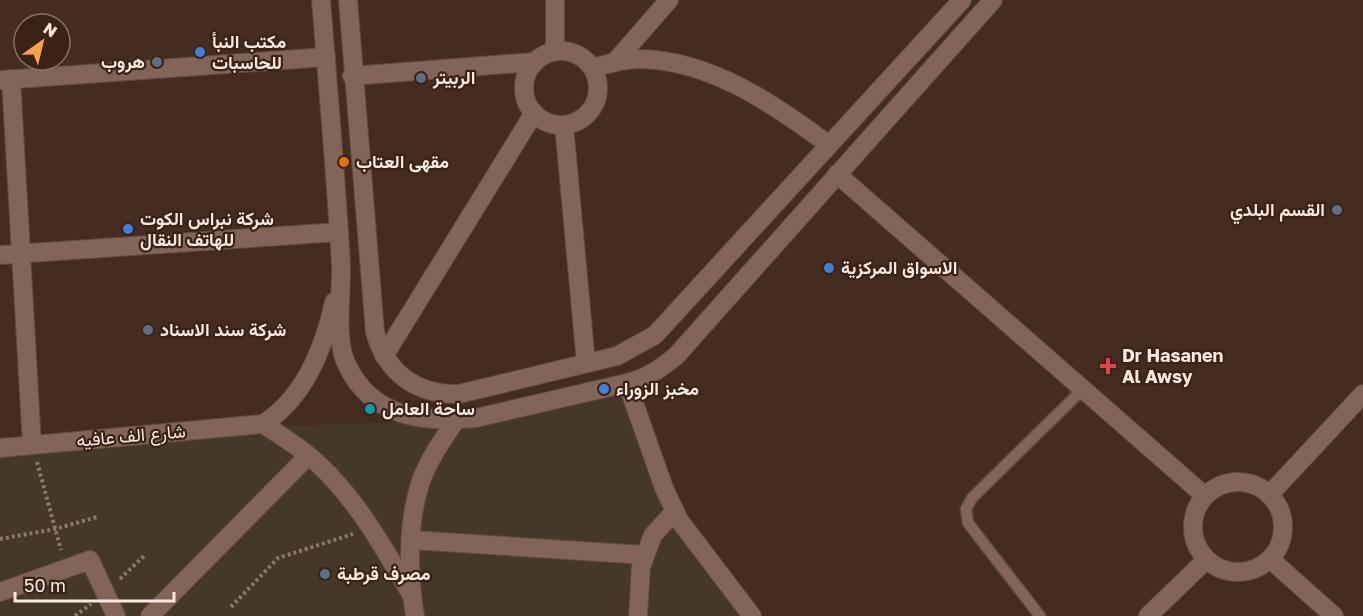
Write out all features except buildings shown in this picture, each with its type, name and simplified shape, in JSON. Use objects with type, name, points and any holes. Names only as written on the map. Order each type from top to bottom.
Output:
[{"type":"street","points":[[321,0],[339,232],[342,347],[346,365],[367,392],[403,416],[456,420],[476,418],[647,378],[676,356],[993,0]]},
{"type":"street","points":[[348,0],[352,76],[375,332],[384,356],[391,366],[410,383],[422,389],[446,394],[459,394],[617,356],[639,345],[660,330],[962,0]]},
{"type":"street","points":[[555,0],[555,51]]},
{"type":"street","points":[[614,63],[669,0]]},
{"type":"street","points":[[352,76],[533,63],[555,51],[579,55],[592,68],[598,85],[592,109],[584,117],[564,125],[549,123],[534,113],[525,97],[524,85],[533,63]]},
{"type":"street","points":[[32,445],[21,254],[6,80],[326,57]]},
{"type":"street","points":[[592,68],[641,58],[667,62],[721,79],[790,116],[830,145]]},
{"type":"street","points":[[384,356],[534,113]]},
{"type":"street","points":[[564,125],[586,363]]},
{"type":"street","points":[[837,174],[1205,496]]},
{"type":"street","points":[[0,255],[339,232]]},
{"type":"street","points":[[341,267],[330,322],[316,359],[284,409],[262,424],[308,456],[347,495],[371,528],[411,594]]},
{"type":"street","points":[[627,383],[675,511],[699,549],[752,616]]},
{"type":"street","points":[[1269,495],[1363,393]]},
{"type":"street","points":[[415,616],[411,594],[414,510],[422,479],[456,420]]},
{"type":"street","name":"شارع الف عافيه","points":[[0,448],[262,424]]},
{"type":"street","points":[[150,616],[308,456]]},
{"type":"street","points":[[1232,482],[1252,484],[1269,495],[1280,512],[1283,532],[1277,551],[1270,559],[1254,570],[1233,573],[1206,560],[1195,543],[1193,533],[1195,513],[1205,496],[1213,489],[1232,482]]},
{"type":"street","points":[[638,616],[641,567],[645,555],[653,535],[675,511]]},
{"type":"street","points":[[412,540],[645,555]]},
{"type":"street","points":[[1270,559],[1334,616]]},
{"type":"street","points":[[0,592],[90,560],[116,616]]},
{"type":"street","points":[[1148,616],[1206,560]]},
{"type":"lane","points":[[1040,616],[968,523],[966,509],[972,498],[1083,389]]},
{"type":"path","points":[[32,445],[66,568]]},
{"type":"path","points":[[0,539],[55,529],[97,517]]},
{"type":"path","points":[[231,607],[278,558],[371,528]]},
{"type":"shaded area","points":[[637,382],[679,520],[751,616],[0,616],[0,445],[222,428],[456,420]]},
{"type":"place","name":"مكتب النبأ للحاسبات","points":[[200,52]]},
{"type":"place","name":"هروب","points":[[157,62]]},
{"type":"place","name":"الربيتر","points":[[421,78]]},
{"type":"place","name":"مقهى العتاب","points":[[344,162]]},
{"type":"place","name":"القسم البلدي","points":[[1337,210]]},
{"type":"place","name":"شركة نبراس الكوت للهاتف النقال","points":[[128,229]]},
{"type":"place","name":"الاسواق المركزية","points":[[829,268]]},
{"type":"place","name":"شركة سند الاسناد","points":[[148,330]]},
{"type":"place","name":"Dr Hasanen Al Awsy","points":[[1108,366]]},
{"type":"place","name":"مخبز الزوراء","points":[[604,389]]},
{"type":"place","name":"ساحة العامل","points":[[370,409]]},
{"type":"place","name":"مصرف قرطبة","points":[[325,574]]}]
